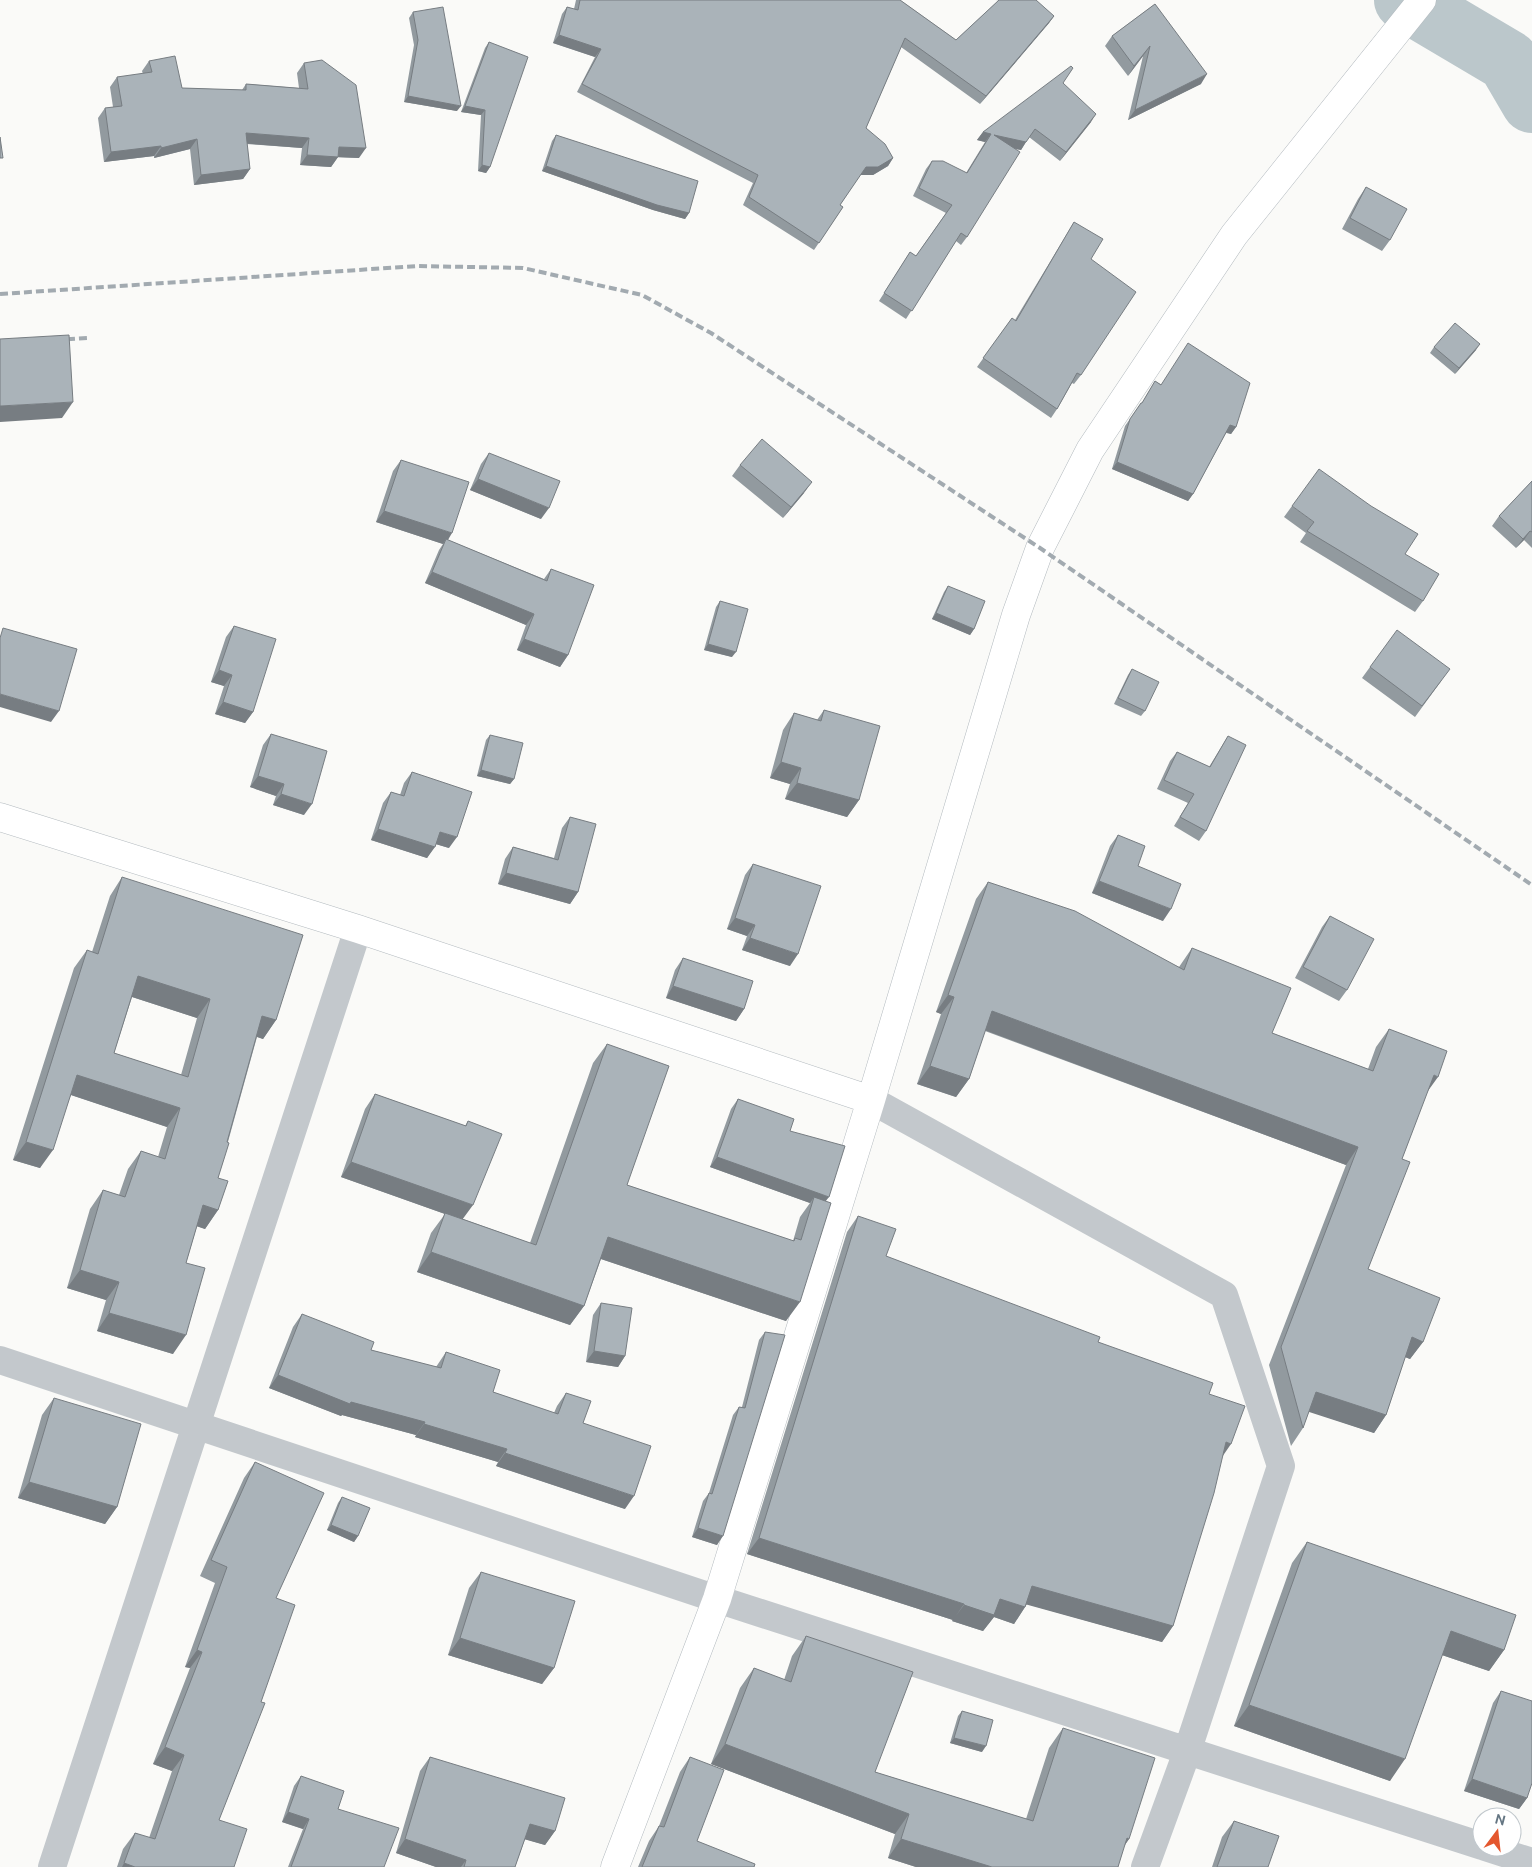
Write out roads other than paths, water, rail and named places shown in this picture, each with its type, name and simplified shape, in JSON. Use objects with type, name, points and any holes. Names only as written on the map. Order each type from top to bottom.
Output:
[{"type":"street","points":[[615,1867],[717,1599],[872,1100],[1016,615],[1040,548],[1090,450],[1234,235],[1422,0]]},
{"type":"street","points":[[0,817],[358,929],[872,1100],[1224,1295],[1282,1466],[1187,1752],[1145,1867]]},
{"type":"street","points":[[52,1867],[358,929]]},
{"type":"street","points":[[0,1360],[717,1599],[1187,1752],[1472,1842]]},
{"type":"street","points":[[1517,1857],[1532,1862]]},
{"type":"waterway","points":[[1405,0],[1508,61],[1532,102]]},
{"type":"railway","points":[[0,294],[417,266],[523,268],[642,295],[711,333],[1040,548],[1532,885]]},
{"type":"railway","points":[[55,340],[87,338]]}]
